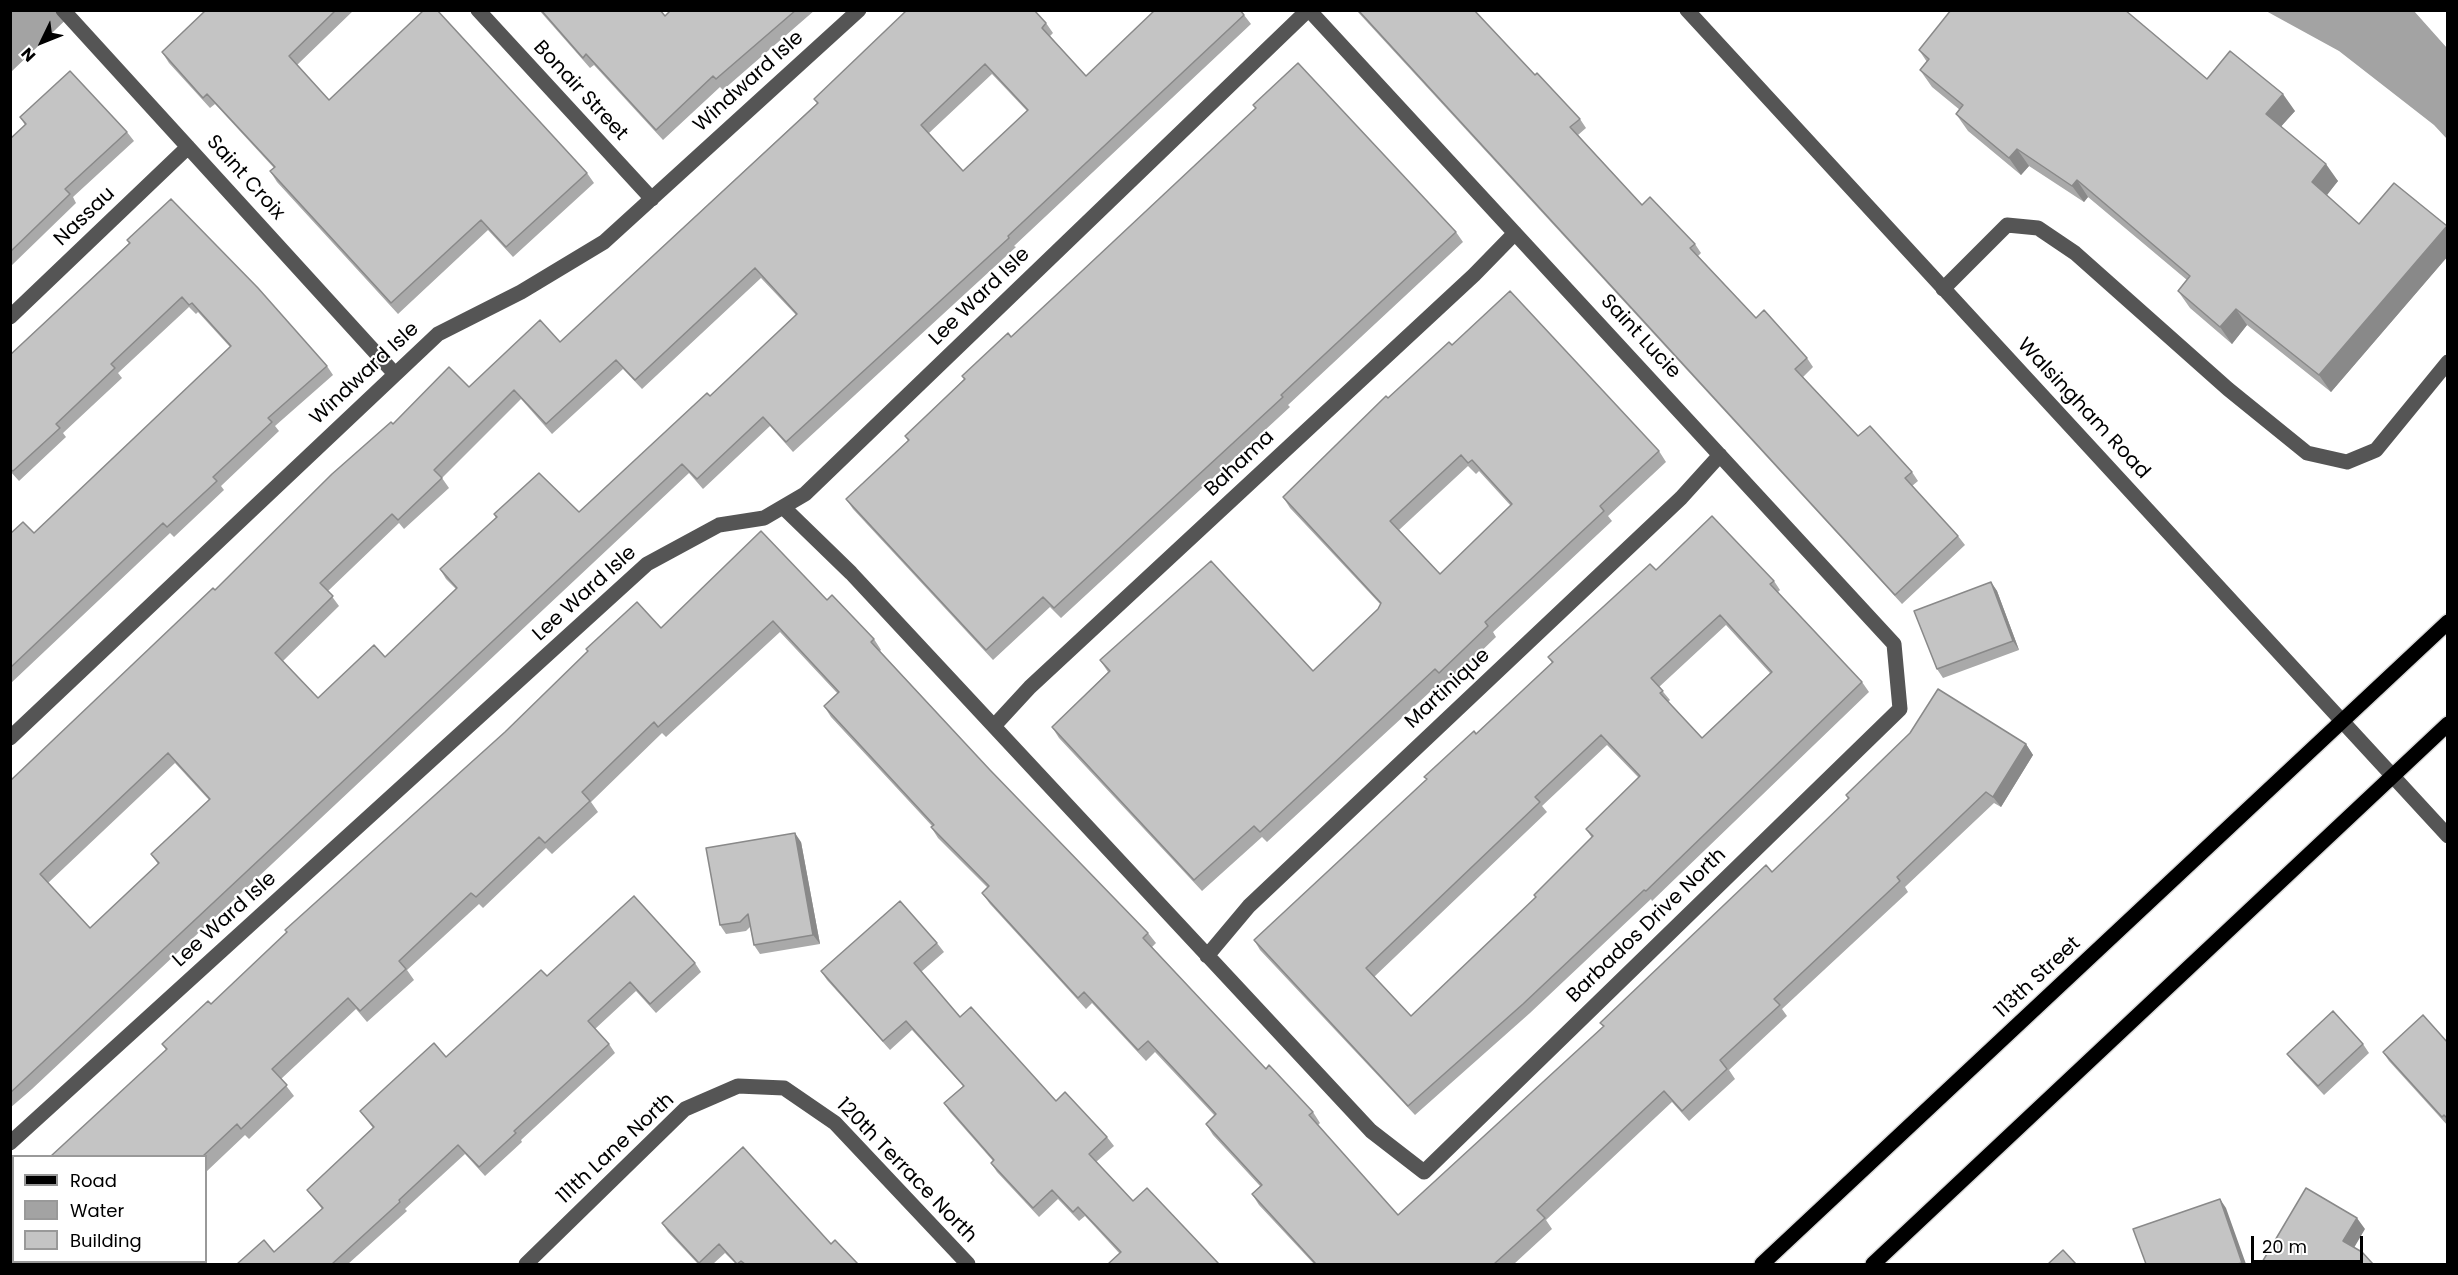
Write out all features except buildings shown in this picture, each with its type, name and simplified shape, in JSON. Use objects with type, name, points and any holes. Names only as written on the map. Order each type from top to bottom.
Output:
[{"type":"main road","name":"113th Street","points":[[1762,1264],[2448,622]]},
{"type":"main road","points":[[1873,1264],[2448,724]]},
{"type":"street","name":"Saint Croix","points":[[63,10],[395,374]]},
{"type":"street","name":"Bonair Street","points":[[478,10],[652,199]]},
{"type":"street","name":"Windward Isle","points":[[10,738],[438,334],[521,292],[604,242],[860,10]]},
{"type":"street","name":"Saint Lucie","points":[[1308,10],[1894,644],[1900,709]]},
{"type":"street","name":"Lee Ward Isle","points":[[10,1143],[647,564],[719,525],[764,518],[805,494],[1308,10]]},
{"type":"street","name":"Walsingham Road","points":[[1687,10],[2448,836]]},
{"type":"street","name":"Nassau","points":[[10,317],[188,147]]},
{"type":"street","points":[[1943,288],[2007,225],[2038,228],[2075,253],[2228,389],[2307,453],[2347,462],[2376,450],[2448,362]]},
{"type":"street","name":"Bahama","points":[[994,726],[1030,687],[1474,275],[1515,233]]},
{"type":"street","name":"Martinique","points":[[1207,956],[1249,906],[1681,498],[1720,455]]},
{"type":"street","points":[[783,507],[851,573],[1207,956]]},
{"type":"street","name":"Barbados Drive North","points":[[1207,956],[1371,1131],[1424,1172],[1900,709]]},
{"type":"street","name":"111th Lane North","points":[[526,1264],[685,1109],[738,1086],[784,1088]]},
{"type":"street","name":"120th Terrace North","points":[[784,1088],[835,1123],[968,1264]]},
{"type":"water","points":[[11,11],[75,11],[11,72]]},
{"type":"water","points":[[2266,11],[2414,11],[2447,48],[2447,139],[2434,125],[2339,51]]}]
